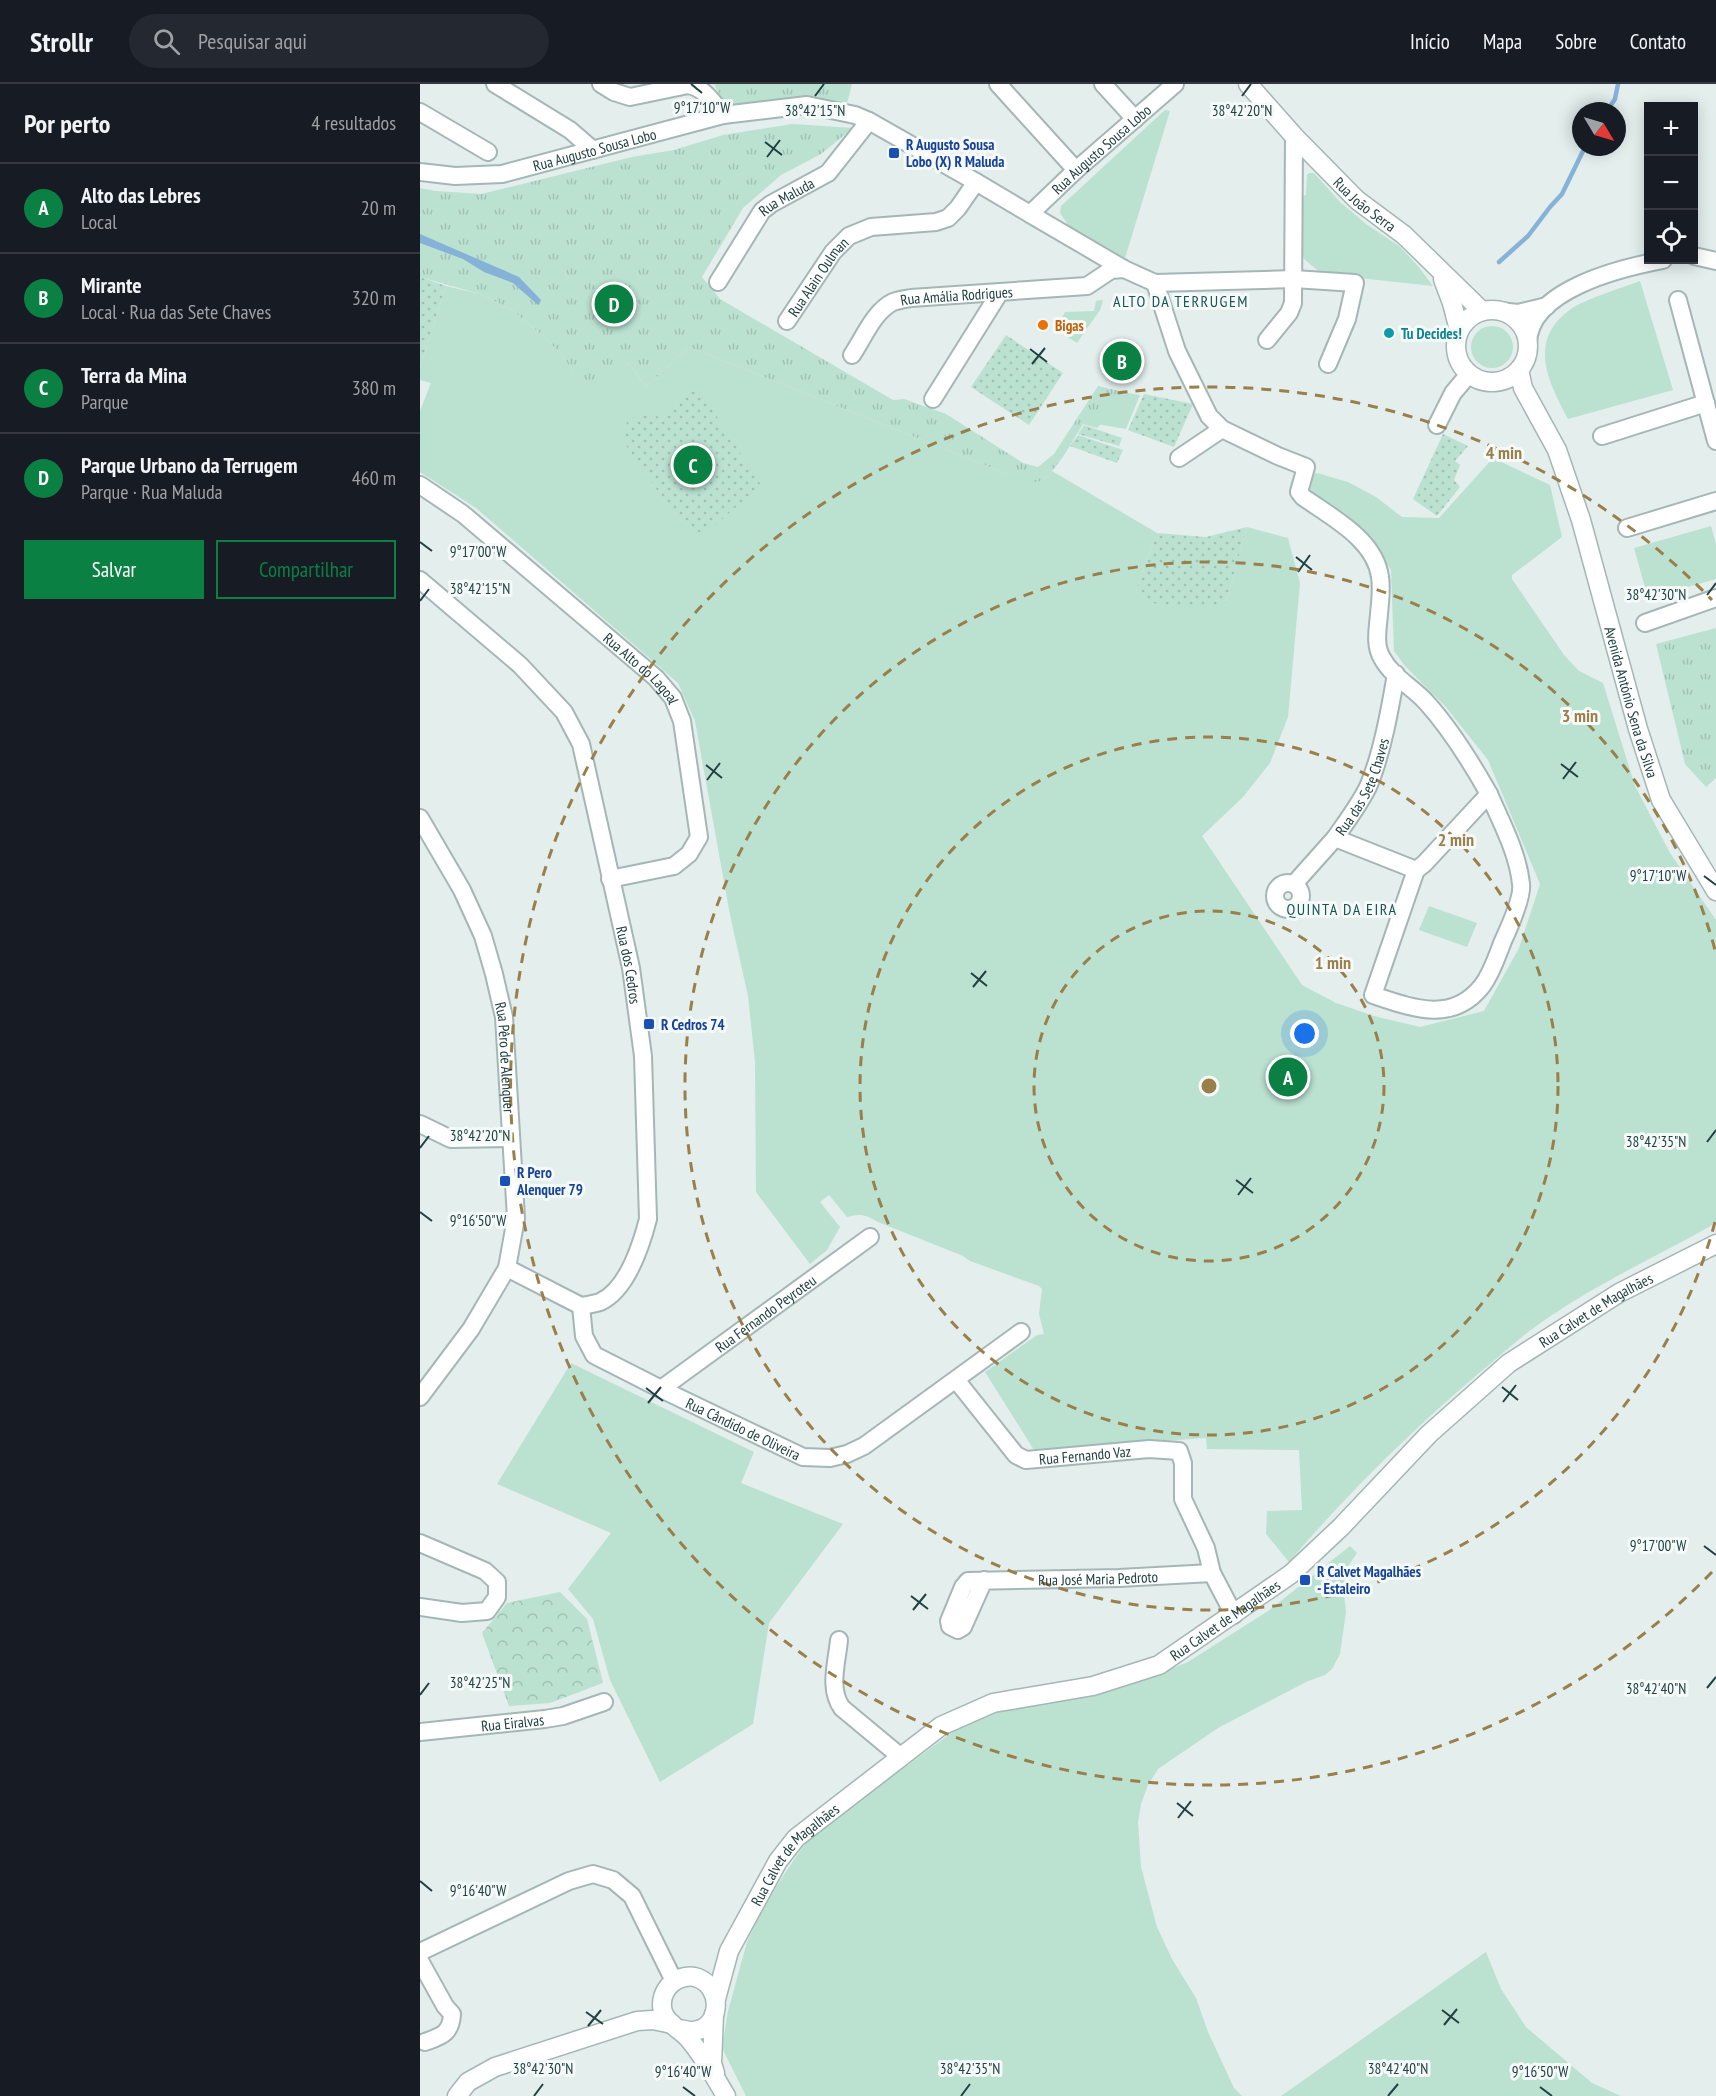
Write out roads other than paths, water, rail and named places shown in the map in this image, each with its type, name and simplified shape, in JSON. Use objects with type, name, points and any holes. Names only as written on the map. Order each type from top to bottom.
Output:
[{"type":"street","points":[[495,84],[570,130],[593,150]]},
{"type":"street","points":[[601,84],[614,92],[630,97],[688,85],[697,86],[705,92],[723,115]]},
{"type":"street","points":[[998,84],[1076,170]]},
{"type":"street","points":[[1103,84],[1135,120]]},
{"type":"street","name":"Rua Augusto Sousa Lobo","points":[[1030,214],[1076,170],[1175,84]]},
{"type":"street","name":"Rua João Serra","points":[[1248,84],[1294,136],[1357,200],[1404,235],[1437,269],[1491,311]]},
{"type":"street","name":"Rua Augusto Sousa Lobo","points":[[420,172],[455,176],[502,174],[723,115],[807,105],[855,115],[869,121],[1087,248],[1108,265]]},
{"type":"street","points":[[420,112],[488,152]]},
{"type":"street","name":"Rua Maluda","points":[[718,282],[762,211],[828,172],[869,121]]},
{"type":"street","points":[[1267,340],[1289,313],[1293,303],[1294,136]]},
{"type":"street","name":"Rua Alain Oulman","points":[[787,321],[833,252],[849,236],[871,227],[936,222],[948,218],[976,182]]},
{"type":"street","points":[[1698,257],[1716,261]]},
{"type":"street","points":[[1547,306],[1518,313],[1491,311],[1466,321],[1459,330],[1456,341],[1458,358],[1463,369],[1481,381],[1494,382],[1508,379],[1524,364],[1528,333],[1547,306],[1581,284],[1647,264]]},
{"type":"street","points":[[1108,265],[1155,283],[1294,279],[1356,283],[1347,319],[1328,364]]},
{"type":"street","name":"Rua Amália Rodrigues","points":[[852,355],[877,316],[890,303],[911,298],[1087,286],[1108,265]]},
{"type":"street","name":"Rua João Serra","points":[[1437,269],[1452,303],[1459,330]]},
{"type":"street","points":[[1155,283],[1177,351],[1209,416],[1222,429],[1306,467],[1299,492],[1366,546],[1376,562],[1380,576],[1378,647],[1381,658],[1426,702],[1467,755],[1489,794],[1514,854],[1522,888],[1508,930],[1481,987],[1458,1006],[1437,1011],[1408,1007],[1373,995],[1416,870],[1425,864],[1489,794]]},
{"type":"street","points":[[933,399],[1000,292]]},
{"type":"street","points":[[1678,300],[1716,441]]},
{"type":"street","points":[[1491,311],[1512,316],[1521,324],[1528,345]]},
{"type":"street","name":"Avenida António Sena da Silva","points":[[1519,370],[1523,388],[1557,450],[1581,520],[1635,718],[1661,800],[1716,891]]},
{"type":"street","points":[[1437,425],[1453,393],[1469,374]]},
{"type":"street","points":[[1494,382],[1515,395],[1536,413]]},
{"type":"street","points":[[1602,436],[1706,403]]},
{"type":"street","points":[[1179,458],[1222,429]]},
{"type":"street","name":"Rua Alto do Lagoal","points":[[420,485],[463,514],[656,678],[673,698],[682,721],[699,837],[689,854],[674,866],[610,879]]},
{"type":"street","points":[[1627,528],[1716,501]]},
{"type":"street","name":"Rua dos Cedros","points":[[420,580],[520,665],[564,712],[581,744],[631,968],[643,1056],[648,1219],[624,1281],[601,1301],[581,1306]]},
{"type":"street","points":[[1646,623],[1716,598]]},
{"type":"street","name":"Rua das Sete Chaves","points":[[1396,674],[1380,747],[1368,786],[1335,838],[1416,870]]},
{"type":"street","name":"Rua Pêro de Alenquer","points":[[420,818],[452,870],[474,913],[489,954],[504,1017],[516,1218],[507,1268],[471,1329],[420,1397]]},
{"type":"street","points":[[1294,884],[1335,838]]},
{"type":"street","points":[[420,1124],[451,1139],[510,1138]]},
{"type":"street","name":"Rua Fernando Peyroteu","points":[[661,1389],[870,1237]]},
{"type":"street","name":"Rua Calvet de Magalhães","points":[[721,2088],[712,2063],[715,2006],[729,1951],[778,1861],[796,1838],[941,1726],[993,1703],[1093,1686],[1159,1665],[1291,1574],[1341,1527],[1429,1434],[1509,1364],[1619,1293],[1716,1244]]},
{"type":"street","points":[[507,1268],[581,1306]]},
{"type":"street","name":"Rua Cândido de Oliveira","points":[[581,1306],[584,1336],[594,1355],[803,1457],[830,1458],[847,1454],[864,1446],[957,1381],[1020,1332]]},
{"type":"street","name":"Rua Fernando Vaz","points":[[957,1381],[1016,1455],[1026,1460],[1149,1449],[1179,1451],[1183,1463],[1183,1499],[1206,1548],[1212,1573]]},
{"type":"street","points":[[420,1543],[485,1571],[497,1582],[497,1597],[487,1611],[462,1613],[420,1607]]},
{"type":"street","points":[[1212,1573],[1234,1615]]},
{"type":"street","name":"Rua José Maria Pedroto","points":[[984,1580],[1119,1578],[1212,1573]]},
{"type":"street","points":[[842,1645],[834,1688],[837,1701],[842,1708],[901,1757]]},
{"type":"street","name":"Rua Eiralvas","points":[[420,1732],[545,1719],[563,1716],[604,1702]]},
{"type":"street","points":[[420,1952],[569,1881],[593,1875],[613,1880],[632,1896],[674,1981]]},
{"type":"street","name":"Rua Calvet de Magalhães","points":[[698,1978],[711,1970],[729,1951]]},
{"type":"street","points":[[420,1961],[445,2006],[452,2014],[451,2025],[444,2035],[424,2042]]},
{"type":"street","points":[[457,2096],[468,2082],[495,2067],[637,2021],[653,2020],[675,2026],[692,2031],[701,2028],[706,2025],[715,2006],[709,1984],[698,1978],[684,1977],[674,1981],[666,1989],[662,1998],[663,2010],[668,2021],[675,2026],[688,2037],[721,2088]]},
{"type":"water","points":[[420,234],[519,277],[541,300],[538,305],[513,283],[484,272],[463,259],[420,243]]},
{"type":"waterway","points":[[1613,102],[1618,84]]},
{"type":"waterway","points":[[1499,262],[1528,236],[1562,194],[1581,156]]},
{"type":"place","name":"R Augusto Sousa Lobo (X) R Maluda","points":[[894,153]]},
{"type":"place","name":"Parque Urbano da Terrugem","points":[[614,304]]},
{"type":"place","name":"Bigas","points":[[1043,325]]},
{"type":"place","name":"Tu Decides!","points":[[1389,333]]},
{"type":"place","name":"Mirante","points":[[1122,361]]},
{"type":"place","name":"Terra da Mina","points":[[693,465]]},
{"type":"place","name":"R Cedros 74","points":[[649,1024]]},
{"type":"place","name":"Alto das Lebres","points":[[1288,1077]]},
{"type":"place","name":"R Pero Alenquer 79","points":[[505,1181]]},
{"type":"place","name":"R Calvet Magalhães - Estaleiro","points":[[1305,1580]]},
{"type":"district","name":"ALTO DA TERRUGEM","points":[[1181,301]]},
{"type":"district","name":"QUINTA DA EIRA","points":[[1342,909]]}]
